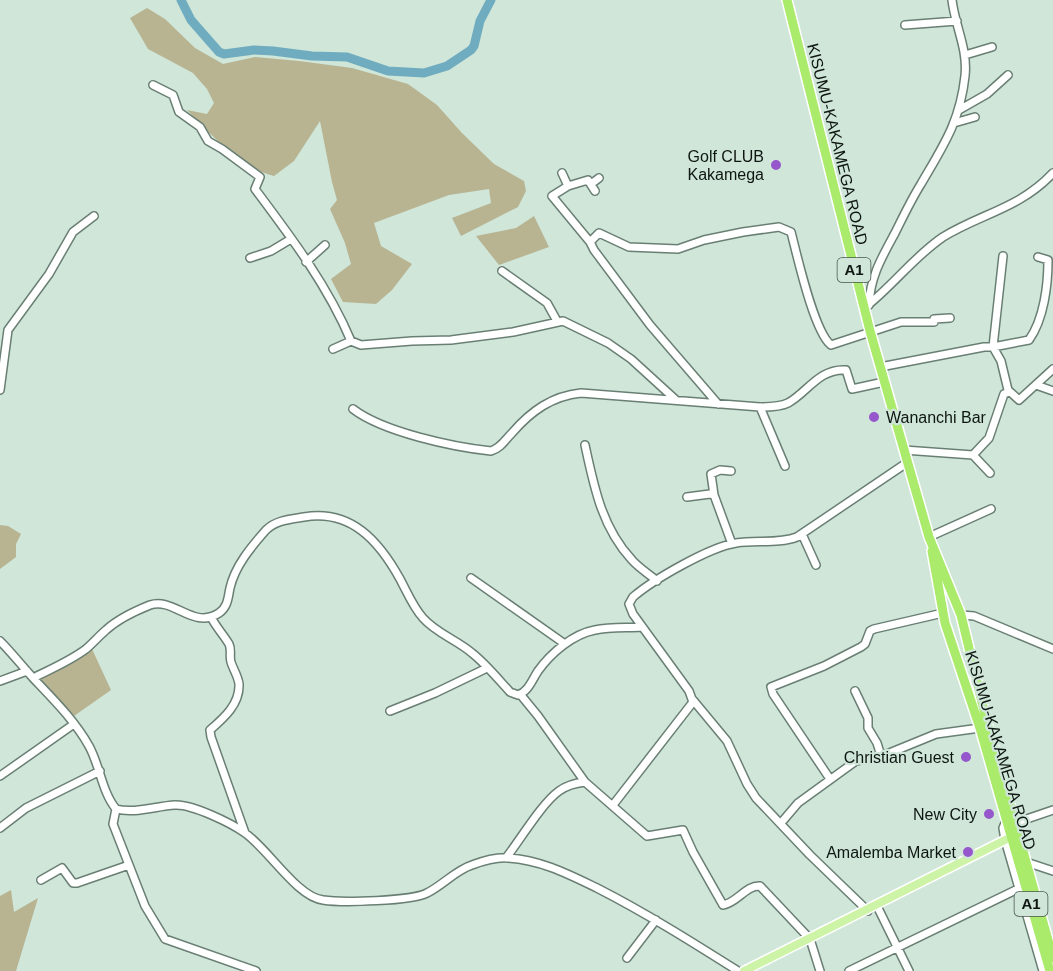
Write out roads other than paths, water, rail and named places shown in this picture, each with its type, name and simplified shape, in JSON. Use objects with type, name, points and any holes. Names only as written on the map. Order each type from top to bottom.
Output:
[{"type":"highway","name":"KISUMU-KAKAMEGA ROAD","points":[[787,0],[866,306],[870,331],[929,537],[943,613],[1050,937],[1053,958]]},
{"type":"highway","name":"KISUMU-KAKAMEGA ROAD","points":[[929,537],[961,615],[1050,971]]},
{"type":"highway","points":[[949,634],[956,630],[965,630]]},
{"type":"main road","points":[[744,971],[1005,840]]},
{"type":"street","points":[[866,306],[877,267],[920,185],[944,147],[959,110],[965,73],[965,55],[952,0]]},
{"type":"street","points":[[904,25],[957,21]]},
{"type":"street","points":[[965,55],[992,47]]},
{"type":"street","points":[[959,110],[987,94],[1008,75]]},
{"type":"street","points":[[153,85],[173,95],[179,112],[200,127],[208,141],[260,177],[255,189],[337,308],[351,341],[361,345],[412,340],[451,340],[513,332],[563,321],[608,343],[646,370],[676,400]]},
{"type":"street","points":[[954,123],[975,117]]},
{"type":"street","points":[[562,173],[568,186]]},
{"type":"street","points":[[866,306],[926,250],[945,237],[1017,202],[1040,186],[1053,173]]},
{"type":"street","points":[[591,184],[599,178]]},
{"type":"street","points":[[595,191],[588,180],[568,186],[552,196],[590,242],[650,325],[718,404]]},
{"type":"street","points":[[0,390],[8,330],[49,274],[73,232],[94,216]]},
{"type":"street","points":[[590,242],[599,234],[629,247],[678,249],[704,240],[779,226],[790,232],[814,312],[825,339],[833,345],[901,322],[934,322],[934,319],[950,318]]},
{"type":"street","points":[[250,258],[271,252],[291,239]]},
{"type":"street","points":[[306,262],[325,245]]},
{"type":"street","points":[[1003,256],[993,347],[1001,361],[1009,392],[1019,400],[1053,369]]},
{"type":"street","points":[[880,367],[1029,340],[1042,316],[1048,270],[1048,260],[1038,257]]},
{"type":"street","points":[[502,271],[541,297],[557,321]]},
{"type":"street","points":[[333,349],[351,341]]},
{"type":"street","points":[[353,409],[365,418],[406,433],[491,451],[501,446],[535,410],[569,394],[581,393],[760,407],[788,403],[810,384],[839,370],[846,370],[852,389],[884,382]]},
{"type":"street","points":[[1036,385],[1053,392]]},
{"type":"street","points":[[973,456],[989,438],[1004,394],[1009,392]]},
{"type":"street","points":[[760,407],[785,466]]},
{"type":"street","points":[[585,445],[606,521],[618,543],[631,559],[657,581]]},
{"type":"street","points":[[904,450],[973,456],[990,473]]},
{"type":"street","points":[[868,910],[810,855],[756,798],[727,741],[693,700],[689,691],[631,610],[631,599],[642,590],[709,551],[732,544],[787,540],[802,534],[908,462]]},
{"type":"street","points":[[731,471],[720,470],[711,474],[714,495],[732,544]]},
{"type":"street","points":[[687,497],[714,495]]},
{"type":"street","points":[[929,537],[991,509]]},
{"type":"street","points":[[33,678],[84,650],[124,617],[150,605],[160,603],[185,614],[211,617],[223,610],[238,568],[256,541],[270,526],[303,517],[336,517],[354,524],[376,545],[422,617],[433,627],[473,653],[510,692],[520,694],[585,782],[647,836],[683,830],[721,904],[728,904],[752,887],[759,886],[810,939],[820,971]]},
{"type":"street","points":[[802,534],[816,565]]},
{"type":"street","points":[[471,578],[565,644]]},
{"type":"street","points":[[831,779],[773,694],[771,687],[815,670],[866,645],[870,631],[874,629],[943,613]]},
{"type":"street","points":[[961,615],[974,616],[1053,649]]},
{"type":"street","points":[[211,617],[229,644],[231,663],[239,683],[235,702],[224,718],[210,730],[211,737],[245,833]]},
{"type":"street","points":[[520,694],[526,690],[543,665],[565,644],[597,629],[642,627]]},
{"type":"street","points":[[0,641],[54,698],[74,724],[89,746],[110,802],[116,809],[125,811],[177,804],[190,807],[245,833],[268,853],[307,894],[324,900],[408,899],[423,895],[470,865],[506,858],[550,866],[656,920],[738,971]]},
{"type":"street","points":[[390,711],[487,668]]},
{"type":"street","points":[[0,681],[27,671]]},
{"type":"street","points":[[855,691],[868,718],[870,732],[881,756]]},
{"type":"street","points":[[613,805],[692,705],[693,700]]},
{"type":"street","points":[[0,776],[74,724]]},
{"type":"street","points":[[781,823],[798,803],[856,761],[881,756],[936,734],[981,728]]},
{"type":"street","points":[[0,828],[26,808],[100,771]]},
{"type":"street","points":[[506,858],[543,807],[557,792],[574,783],[585,782]]},
{"type":"street","points":[[116,809],[112,824],[145,906],[165,939],[256,971]]},
{"type":"street","points":[[1043,971],[1003,828],[1011,822],[1053,810]]},
{"type":"street","points":[[1026,862],[1053,871]]},
{"type":"street","points":[[41,880],[62,868],[72,882],[76,883],[129,865]]},
{"type":"street","points":[[849,971],[1020,888]]},
{"type":"street","points":[[877,906],[909,971]]},
{"type":"street","points":[[627,958],[656,920]]},
{"type":"waterway","points":[[181,0],[191,20],[219,52],[224,54],[254,50],[347,57],[388,71],[424,73],[447,66],[471,50],[480,21],[491,0]]},
{"type":"place","name":"Golf CLUB Kakamega","points":[[776,165]]},
{"type":"place","name":"Wananchi Bar","points":[[874,417]]},
{"type":"place","name":"Christian Guest","points":[[966,757]]},
{"type":"place","name":"New City","points":[[989,814]]},
{"type":"place","name":"Amalemba Market","points":[[968,852]]}]
